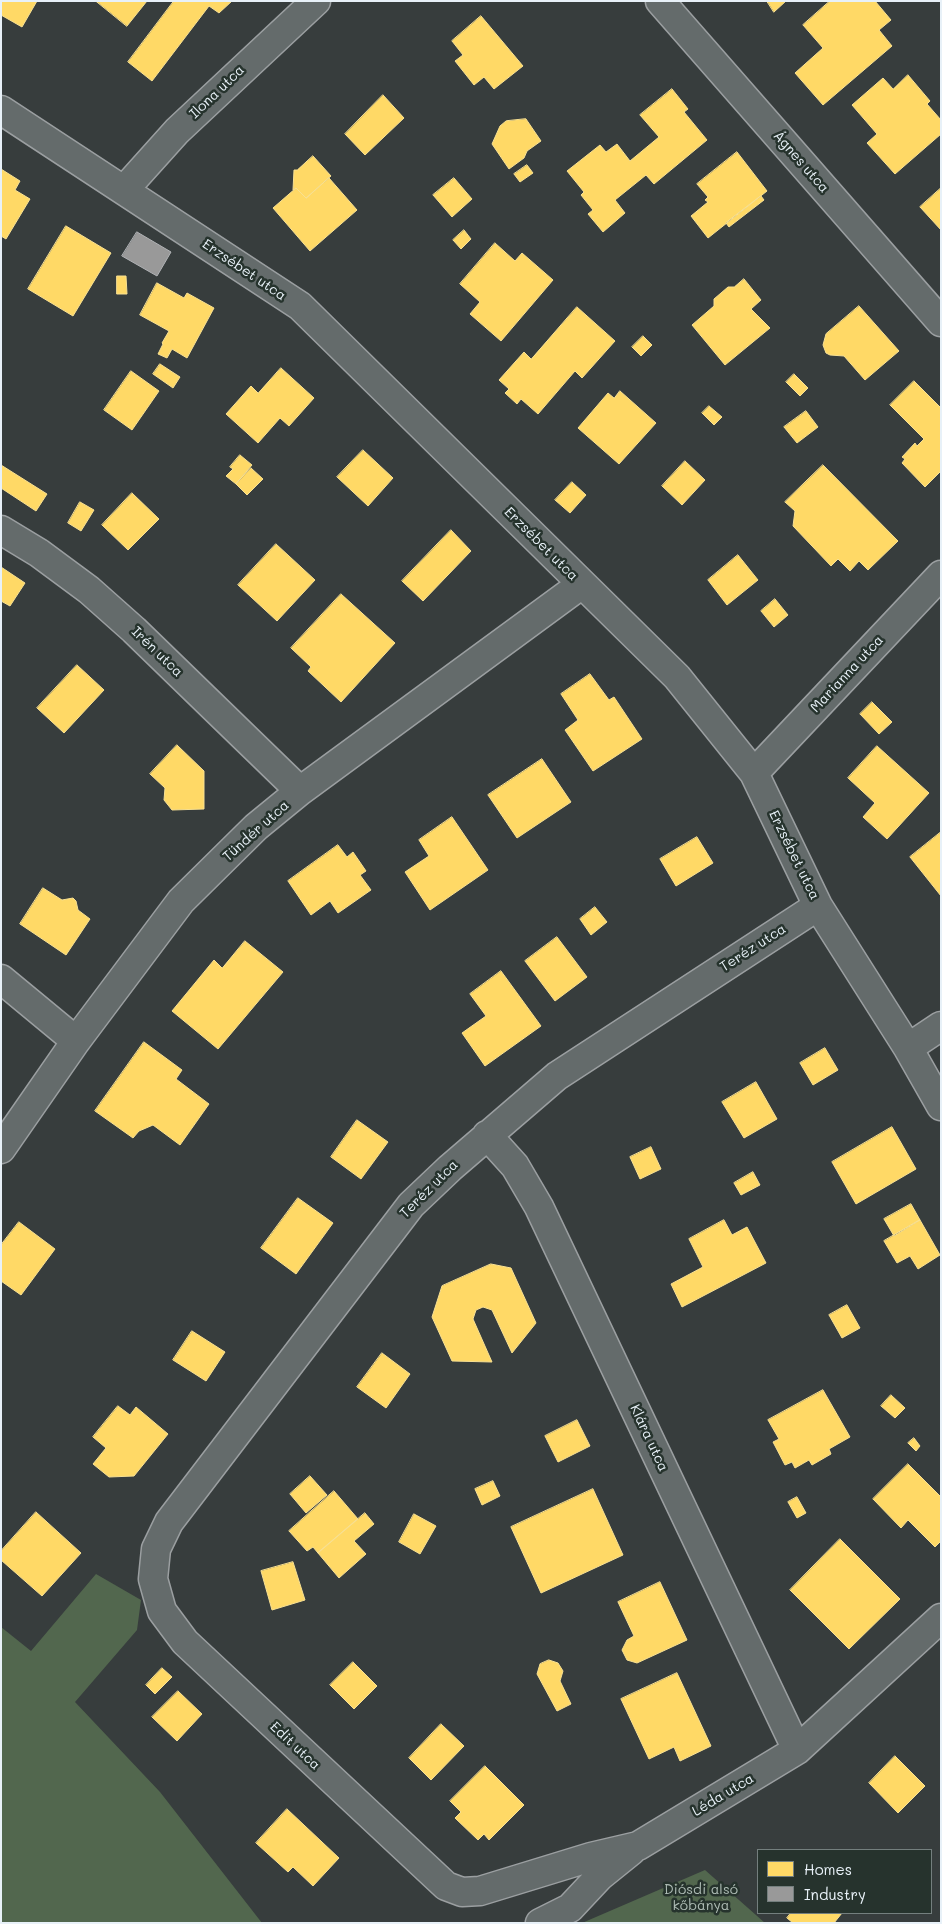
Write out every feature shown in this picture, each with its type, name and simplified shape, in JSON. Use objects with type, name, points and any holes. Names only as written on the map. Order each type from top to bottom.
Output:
[{"type":"street","name":"Ilona utca","points":[[124,190],[190,118],[316,1]]},
{"type":"street","name":"Ágnes utca","points":[[660,1],[941,322]]},
{"type":"street","name":"Erzsébet utca","points":[[1,110],[300,306],[677,677],[754,774],[818,906],[908,1048],[941,1106]]},
{"type":"street","name":"Irén utca","points":[[1,530],[38,553],[89,590],[134,630],[300,792]]},
{"type":"street","name":"Marianna utca","points":[[754,774],[941,575]]},
{"type":"street","name":"Tündér utca","points":[[1,1149],[76,1041],[181,901],[256,827],[300,792],[582,584]]},
{"type":"street","name":"Teréz utca","points":[[153,1578],[156,1549],[169,1522],[411,1205],[487,1135],[557,1076],[818,906]]},
{"type":"street","points":[[1,979],[76,1041]]},
{"type":"street","points":[[908,1048],[941,1026]]},
{"type":"street","name":"Klára utca","points":[[487,1135],[515,1166],[540,1207],[798,1750]]},
{"type":"street","name":"Edit utca","points":[[153,1578],[162,1611],[186,1642],[446,1886],[462,1892]]},
{"type":"street","name":"Léda utca","points":[[462,1892],[480,1891],[591,1857],[638,1846],[798,1750],[941,1618]]},
{"type":"street","points":[[540,1923],[570,1908],[600,1876],[638,1846]]},
{"type":"green space","points":[[96,1574],[141,1600],[137,1630],[75,1702],[160,1792],[262,1923],[1,1923],[1,1627],[31,1651]]},
{"type":"green space","name":"Diósdi alsó kőbánya","points":[[705,1870],[765,1923],[582,1923]]},
{"type":"building: Homes","points":[[1,1],[37,1],[22,27],[1,15]]},
{"type":"building: Homes","points":[[96,1],[147,1],[127,26]]},
{"type":"building: Homes","points":[[174,1],[232,1],[219,13],[209,6],[152,81],[128,62]]},
{"type":"building: Homes","points":[[767,1],[786,1],[774,12]]},
{"type":"building: Homes","points":[[830,1],[875,1],[891,20],[879,30],[892,46],[823,105],[795,73],[823,48],[803,25]]},
{"type":"building: Homes","points":[[481,16],[523,66],[494,89],[484,77],[474,85],[455,61],[463,55],[452,41]]},
{"type":"building: Homes","points":[[908,75],[930,101],[927,104],[941,120],[941,134],[895,174],[867,143],[877,134],[852,105],[883,78],[893,89]]},
{"type":"building: Homes","points":[[672,89],[688,109],[684,112],[707,140],[654,184],[646,175],[615,200],[625,213],[603,232],[588,214],[593,210],[581,195],[584,192],[567,171],[600,145],[606,152],[617,144],[630,161],[659,137],[640,115]]},
{"type":"building: Homes","points":[[383,95],[404,118],[365,155],[345,134]]},
{"type":"building: Homes","points":[[526,119],[541,141],[527,151],[524,158],[509,169],[492,144],[500,126],[506,121]]},
{"type":"building: Homes","points":[[737,152],[767,191],[708,238],[691,216],[708,202],[705,200],[708,197],[697,184]]},
{"type":"building: Homes","points":[[313,156],[331,176],[306,198],[296,188],[293,190],[294,170],[297,170]]},
{"type":"building: Homes","points":[[527,165],[533,173],[520,182],[514,174]]},
{"type":"building: Homes","points":[[1,169],[20,181],[15,190],[30,199],[6,239],[1,236]]},
{"type":"building: Homes","points":[[329,178],[357,210],[310,251],[273,208],[296,188],[306,198]]},
{"type":"building: Homes","points":[[454,178],[472,199],[452,217],[433,195]]},
{"type":"building: Homes","points":[[941,188],[941,230],[920,207]]},
{"type":"building: Homes","points":[[761,196],[764,200],[729,227],[726,223]]},
{"type":"building: Homes","points":[[66,226],[111,253],[73,316],[28,289]]},
{"type":"building: Homes","points":[[464,230],[471,239],[461,249],[453,240]]},
{"type":"building: Homes","points":[[495,243],[515,261],[522,253],[553,280],[501,341],[470,314],[480,302],[460,284]]},
{"type":"building: Homes","points":[[117,276],[126,276],[127,294],[117,294]]},
{"type":"building: Homes","points":[[744,279],[761,300],[751,309],[770,328],[725,365],[692,325],[714,306],[714,299],[728,287],[734,287]]},
{"type":"building: Homes","points":[[157,283],[184,298],[187,293],[214,308],[187,358],[172,349],[167,358],[158,354],[169,331],[140,315]]},
{"type":"building: Homes","points":[[859,306],[899,351],[865,380],[844,356],[826,353],[823,345],[826,334]]},
{"type":"building: Homes","points":[[577,307],[615,341],[582,378],[575,371],[538,414],[521,399],[517,404],[505,393],[509,389],[499,380],[524,352],[531,359]]},
{"type":"building: Homes","points":[[643,336],[652,345],[641,356],[632,347]]},
{"type":"building: Homes","points":[[160,364],[180,377],[173,388],[153,374]]},
{"type":"building: Homes","points":[[281,368],[314,398],[289,426],[280,418],[258,443],[226,414],[251,386],[258,393]]},
{"type":"building: Homes","points":[[131,371],[159,391],[132,430],[104,410]]},
{"type":"building: Homes","points":[[794,374],[808,388],[800,396],[786,382]]},
{"type":"building: Homes","points":[[914,381],[941,408],[941,471],[925,487],[902,463],[905,459],[902,457],[915,443],[917,446],[924,439],[890,405]]},
{"type":"building: Homes","points":[[620,391],[656,423],[619,464],[578,428],[608,393],[614,398]]},
{"type":"building: Homes","points":[[709,406],[722,417],[714,425],[702,413]]},
{"type":"building: Homes","points":[[806,411],[818,427],[797,443],[784,427]]},
{"type":"building: Homes","points":[[363,450],[393,478],[368,506],[337,477]]},
{"type":"building: Homes","points":[[240,455],[252,465],[236,484],[226,476],[233,469],[230,467]]},
{"type":"building: Homes","points":[[685,461],[705,480],[682,505],[662,486]]},
{"type":"building: Homes","points":[[1,465],[47,494],[36,511],[1,488]]},
{"type":"building: Homes","points":[[823,465],[898,541],[868,570],[859,561],[850,571],[838,559],[831,566],[793,526],[795,511],[785,502]]},
{"type":"building: Homes","points":[[251,468],[263,479],[247,495],[236,484]]},
{"type":"building: Homes","points":[[572,482],[586,495],[570,513],[555,500]]},
{"type":"building: Homes","points":[[132,493],[159,519],[128,550],[102,525]]},
{"type":"building: Homes","points":[[80,502],[94,510],[81,531],[68,523]]},
{"type":"building: Homes","points":[[451,530],[471,551],[423,601],[402,581]]},
{"type":"building: Homes","points":[[276,544],[315,580],[277,621],[238,585]]},
{"type":"building: Homes","points":[[738,555],[758,580],[727,605],[708,580]]},
{"type":"building: Homes","points":[[1,567],[25,583],[10,606],[1,601]]},
{"type":"building: Homes","points":[[341,594],[395,643],[341,702],[308,671],[311,667],[291,648]]},
{"type":"building: Homes","points":[[775,599],[788,615],[774,627],[761,611]]},
{"type":"building: Homes","points":[[77,665],[104,690],[64,733],[37,708]]},
{"type":"building: Homes","points":[[590,674],[609,700],[614,697],[642,739],[593,771],[565,730],[578,720],[561,694]]},
{"type":"building: Homes","points":[[872,702],[892,722],[879,734],[860,714]]},
{"type":"building: Homes","points":[[177,745],[204,771],[204,809],[172,810],[164,800],[165,788],[150,774]]},
{"type":"building: Homes","points":[[877,746],[929,793],[887,839],[863,817],[875,803],[848,778]]},
{"type":"building: Homes","points":[[542,759],[571,802],[517,838],[488,795]]},
{"type":"building: Homes","points":[[452,817],[488,870],[430,910],[405,872],[429,856],[419,840]]},
{"type":"building: Homes","points":[[941,832],[941,896],[910,857]]},
{"type":"building: Homes","points":[[697,837],[713,863],[676,886],[660,859]]},
{"type":"building: Homes","points":[[338,845],[347,857],[353,852],[366,871],[360,875],[371,890],[338,913],[330,901],[311,915],[288,881]]},
{"type":"building: Homes","points":[[43,888],[62,900],[73,898],[76,901],[78,910],[90,919],[66,955],[20,924]]},
{"type":"building: Homes","points":[[595,907],[607,922],[591,935],[580,919]]},
{"type":"building: Homes","points":[[557,937],[587,977],[555,1001],[525,961]]},
{"type":"building: Homes","points":[[245,941],[283,972],[218,1049],[172,1011],[214,960],[222,968]]},
{"type":"building: Homes","points":[[501,971],[541,1026],[485,1066],[462,1033],[486,1016],[470,994]]},
{"type":"building: Homes","points":[[144,1042],[182,1070],[176,1079],[209,1104],[180,1145],[153,1125],[139,1131],[133,1138],[95,1111]]},
{"type":"building: Homes","points":[[825,1048],[838,1070],[813,1085],[800,1063]]},
{"type":"building: Homes","points":[[756,1082],[777,1119],[744,1138],[722,1102]]},
{"type":"building: Homes","points":[[357,1120],[388,1142],[361,1179],[331,1157]]},
{"type":"building: Homes","points":[[892,1127],[916,1169],[856,1204],[832,1162]]},
{"type":"building: Homes","points":[[651,1147],[661,1169],[640,1179],[630,1157]]},
{"type":"building: Homes","points":[[753,1172],[760,1185],[741,1195],[734,1183]]},
{"type":"building: Homes","points":[[298,1198],[333,1223],[296,1274],[261,1248]]},
{"type":"building: Homes","points":[[911,1204],[920,1220],[894,1236],[884,1219]]},
{"type":"building: Homes","points":[[724,1220],[732,1235],[747,1227],[766,1263],[682,1307],[671,1284],[703,1267],[689,1239]]},
{"type":"building: Homes","points":[[920,1220],[940,1255],[918,1269],[910,1256],[897,1263],[884,1241]]},
{"type":"building: Homes","points":[[19,1222],[55,1249],[21,1295],[1,1281],[1,1245]]},
{"type":"building: Homes","points":[[491,1264],[511,1268],[536,1323],[512,1353],[492,1310],[483,1307],[476,1310],[473,1319],[492,1362],[452,1361],[432,1317],[442,1286]]},
{"type":"building: Homes","points":[[847,1305],[860,1328],[842,1338],[829,1315]]},
{"type":"building: Homes","points":[[192,1331],[225,1352],[206,1381],[173,1360]]},
{"type":"building: Homes","points":[[382,1353],[410,1374],[386,1408],[357,1387]]},
{"type":"building: Homes","points":[[823,1390],[850,1437],[829,1449],[831,1454],[812,1465],[809,1460],[795,1468],[792,1462],[785,1465],[773,1442],[779,1439],[768,1420]]},
{"type":"building: Homes","points":[[891,1395],[905,1408],[895,1418],[881,1406]]},
{"type":"building: Homes","points":[[118,1406],[130,1415],[136,1407],[168,1434],[134,1476],[109,1477],[93,1464],[106,1448],[93,1437]]},
{"type":"building: Homes","points":[[577,1420],[590,1446],[558,1462],[545,1436]]},
{"type":"building: Homes","points":[[914,1438],[920,1446],[916,1451],[908,1443]]},
{"type":"building: Homes","points":[[908,1464],[941,1497],[941,1541],[935,1547],[908,1520],[901,1528],[873,1499]]},
{"type":"building: Homes","points":[[310,1476],[327,1495],[306,1513],[290,1494]]},
{"type":"building: Homes","points":[[493,1481],[500,1496],[482,1505],[475,1489]]},
{"type":"building: Homes","points":[[593,1489],[623,1555],[541,1593],[511,1527]]},
{"type":"building: Homes","points":[[334,1491],[358,1519],[318,1553],[313,1547],[307,1551],[289,1531]]},
{"type":"building: Homes","points":[[797,1497],[806,1513],[797,1518],[788,1502]]},
{"type":"building: Homes","points":[[36,1512],[81,1553],[42,1596],[1,1560],[1,1551]]},
{"type":"building: Homes","points":[[365,1513],[374,1524],[354,1541],[366,1554],[339,1578],[318,1553]]},
{"type":"building: Homes","points":[[414,1514],[436,1526],[420,1554],[399,1542]]},
{"type":"building: Homes","points":[[840,1539],[900,1599],[849,1649],[790,1590]]},
{"type":"building: Homes","points":[[293,1562],[305,1600],[272,1610],[261,1571]]},
{"type":"building: Homes","points":[[660,1582],[687,1640],[637,1663],[627,1660],[622,1650],[627,1640],[634,1636],[618,1602]]},
{"type":"building: Homes","points":[[549,1660],[558,1663],[563,1671],[560,1681],[571,1704],[557,1711],[537,1674],[540,1664]]},
{"type":"building: Homes","points":[[353,1662],[377,1686],[354,1709],[330,1685]]},
{"type":"building: Homes","points":[[162,1668],[172,1677],[155,1694],[146,1685]]},
{"type":"building: Homes","points":[[677,1673],[711,1746],[680,1761],[674,1747],[649,1759],[621,1699]]},
{"type":"building: Homes","points":[[178,1691],[202,1714],[177,1741],[152,1717]]},
{"type":"building: Homes","points":[[441,1724],[464,1746],[431,1780],[409,1758]]},
{"type":"building: Homes","points":[[895,1756],[925,1786],[898,1813],[869,1783]]},
{"type":"building: Homes","points":[[485,1766],[524,1805],[489,1840],[484,1834],[478,1840],[455,1818],[461,1812],[450,1801]]},
{"type":"building: Homes","points":[[287,1809],[339,1858],[313,1886],[293,1867],[288,1872],[256,1843]]},
{"type":"building: Homes","points":[[790,1914],[841,1914],[834,1923],[793,1923],[787,1918]]},
{"type":"building: Industry","points":[[137,232],[171,252],[157,276],[122,256]]}]
